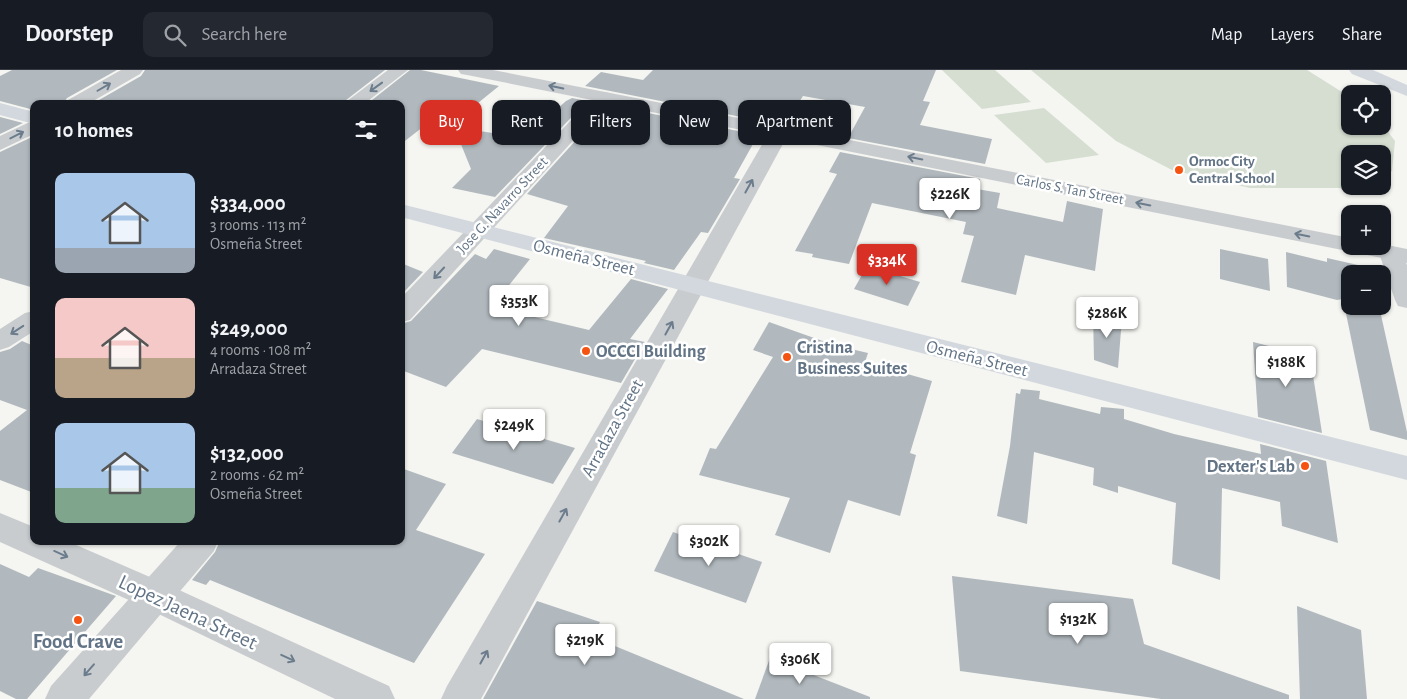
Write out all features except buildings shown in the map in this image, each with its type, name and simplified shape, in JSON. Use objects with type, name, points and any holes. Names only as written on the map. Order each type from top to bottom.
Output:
[{"type":"main road","points":[[1358,70],[1407,91]]},
{"type":"main road","points":[[0,109],[30,117]]},
{"type":"main road","name":"Osmeña Street","points":[[405,211],[1407,468]]},
{"type":"street","points":[[81,100],[134,70]]},
{"type":"street","points":[[358,100],[399,70]]},
{"type":"street","name":"Carlos S. Tan Street","points":[[467,70],[738,123]]},
{"type":"street","name":"Jose G. Navarro Street","points":[[405,310],[603,97]]},
{"type":"street","points":[[0,144],[30,128]]},
{"type":"street","name":"Arradaza Street","points":[[460,699],[772,145]]},
{"type":"street","name":"Carlos S. Tan Street","points":[[850,145],[1341,243]]},
{"type":"street","points":[[1399,255],[1407,300]]},
{"type":"street","points":[[0,341],[30,322]]},
{"type":"street","name":"Lopez Jaena Street","points":[[0,527],[30,540]]},
{"type":"street","name":"Lopez Jaena Street","points":[[40,545],[376,699]]},
{"type":"street","points":[[64,699],[199,545]]},
{"type":"shaded area","points":[[942,70],[995,70],[1031,102],[982,109]]},
{"type":"shaded area","points":[[1031,70],[1307,70],[1341,91],[1341,135],[1390,135],[1395,141],[1391,171],[1391,145],[1341,145],[1341,188],[1250,188],[1172,170],[1116,141]]},
{"type":"shaded area","points":[[1044,108],[1099,155],[1046,163],[994,115]]},
{"type":"place","name":"Ormoc City Central School","points":[[1179,170]]},
{"type":"place","name":"OCCCI Building","points":[[586,351]]},
{"type":"place","name":"Cristina Business Suites","points":[[787,357]]},
{"type":"place","name":"Dexter's Lab","points":[[1305,466]]},
{"type":"place","name":"Food Crave","points":[[78,620]]}]
